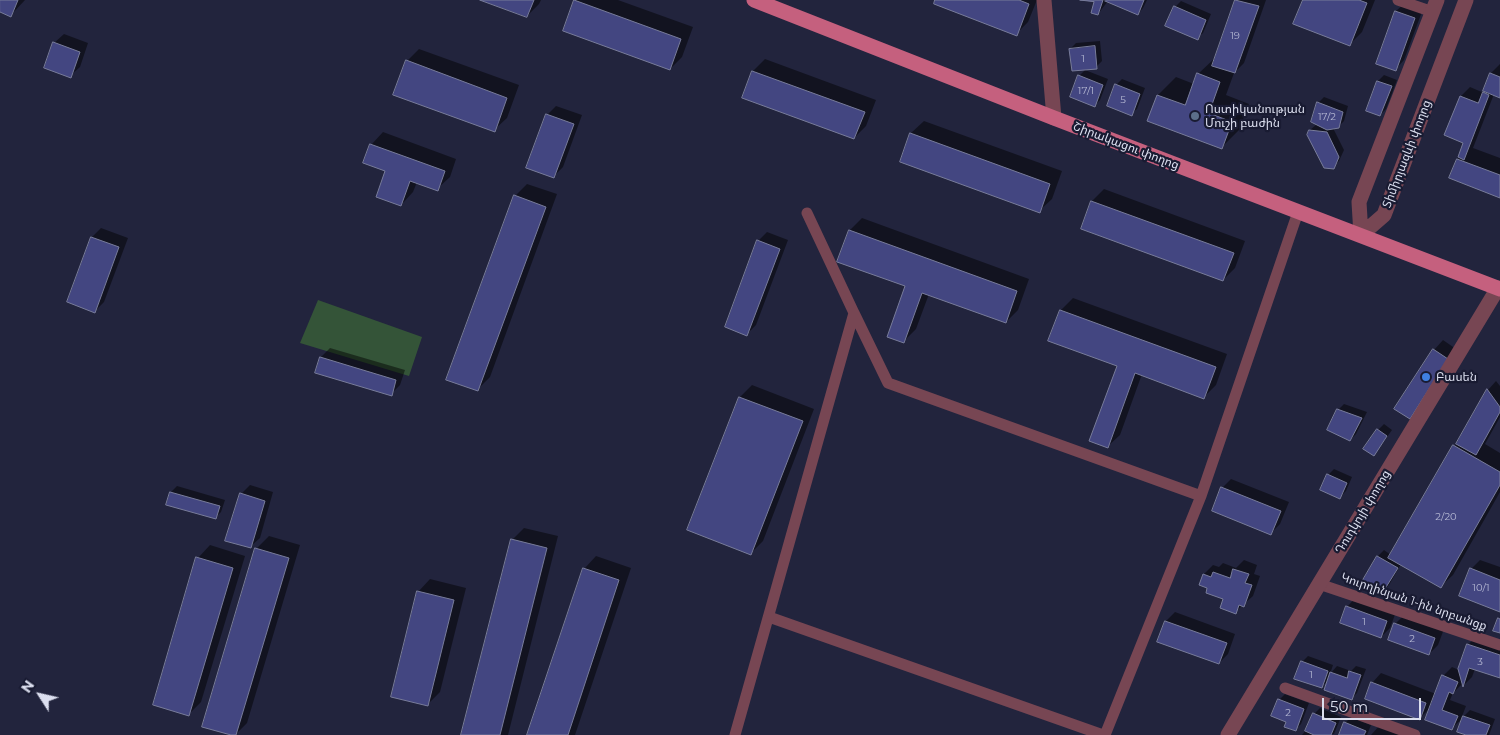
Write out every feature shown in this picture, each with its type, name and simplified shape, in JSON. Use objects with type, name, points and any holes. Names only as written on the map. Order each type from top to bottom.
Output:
[{"type":"main road","name":"Շիրակացու փողոց","points":[[764,2],[1054,118],[1499,288]]},
{"type":"street","points":[[1044,0],[1054,118]]},
{"type":"street","points":[[1361,235],[1359,202],[1416,60],[1435,6],[1398,0]]},
{"type":"street","name":"Տիմիրյազևի փողոց","points":[[1361,235],[1384,215],[1466,0]]},
{"type":"street","points":[[1416,60],[1440,69]]},
{"type":"street","points":[[769,617],[1104,735],[1201,496],[1298,212]]},
{"type":"street","points":[[806,213],[888,383],[1201,496]]},
{"type":"street","name":"Դուդկոյի փողոց","points":[[1228,735],[1499,288]]},
{"type":"street","points":[[735,735],[854,313]]},
{"type":"street","name":"Կուրղինյան 1-ին նրբանցք","points":[[1319,584],[1500,645]]},
{"type":"street","points":[[1285,688],[1415,735]]},
{"type":"green space","points":[[318,300],[422,337],[409,376],[300,343]]},
{"type":"building","points":[[0,0],[18,0],[11,17],[0,12]]},
{"type":"building","points":[[480,0],[534,0],[527,17]]},
{"type":"building","points":[[574,0],[681,39],[670,70],[563,31]]},
{"type":"building","points":[[935,0],[1019,0],[1029,4],[1017,36],[934,4]]},
{"type":"building","points":[[1080,0],[1103,0],[1098,15],[1091,13],[1094,2]]},
{"type":"building","points":[[1106,0],[1144,0],[1138,15]]},
{"type":"building","points":[[1235,0],[1259,6],[1235,73],[1212,66]]},
{"type":"building","points":[[1303,0],[1359,0],[1367,3],[1350,46],[1293,24]]},
{"type":"building","points":[[1174,6],[1206,20],[1198,40],[1165,26]]},
{"type":"building","points":[[1395,11],[1415,18],[1396,71],[1376,64]]},
{"type":"building","points":[[53,42],[80,52],[71,78],[44,68]]},
{"type":"building","points":[[1095,46],[1097,69],[1072,71],[1069,49]]},
{"type":"building","points":[[406,60],[507,98],[495,132],[393,95]]},
{"type":"building","points":[[752,71],[865,112],[854,139],[742,98]]},
{"type":"building","points":[[1197,73],[1220,82],[1209,113],[1232,122],[1222,149],[1147,121],[1157,95],[1185,105]]},
{"type":"building","points":[[1490,73],[1500,77],[1500,98],[1483,91]]},
{"type":"building","points":[[1078,75],[1103,85],[1095,107],[1070,97]]},
{"type":"building","points":[[1377,81],[1392,86],[1380,116],[1366,111]]},
{"type":"building","points":[[1115,84],[1140,94],[1132,116],[1107,106]]},
{"type":"building","points":[[1483,92],[1489,95],[1464,160],[1458,157],[1463,143],[1444,135],[1460,96],[1478,103]]},
{"type":"building","points":[[1317,102],[1343,112],[1339,128],[1327,130],[1311,122]]},
{"type":"building","points":[[546,114],[574,124],[554,178],[526,168]]},
{"type":"building","points":[[1309,130],[1327,132],[1339,157],[1334,169],[1324,168],[1307,135]]},
{"type":"building","points":[[910,133],[1050,184],[1040,213],[900,162]]},
{"type":"building","points":[[370,144],[445,171],[438,191],[410,181],[401,206],[376,197],[385,171],[363,163]]},
{"type":"building","points":[[1457,159],[1500,175],[1500,198],[1449,178]]},
{"type":"building","points":[[514,195],[546,207],[478,391],[446,380]]},
{"type":"building","points":[[1091,201],[1234,253],[1223,281],[1081,229]]},
{"type":"building","points":[[849,230],[1017,291],[1006,323],[922,293],[904,343],[887,337],[905,286],[837,262]]},
{"type":"building","points":[[91,237],[119,247],[95,313],[67,302]]},
{"type":"building","points":[[757,240],[780,249],[747,336],[725,327]]},
{"type":"building","points":[[1060,310],[1216,367],[1204,399],[1135,373],[1108,448],[1089,441],[1117,366],[1048,341]]},
{"type":"building","points":[[1433,349],[1448,359],[1410,419],[1394,409]]},
{"type":"building","points":[[320,357],[396,380],[392,396],[315,373]]},
{"type":"building","points":[[1487,389],[1500,407],[1500,412],[1476,455],[1456,444]]},
{"type":"building","points":[[739,397],[803,421],[751,555],[687,530]]},
{"type":"building","points":[[1337,409],[1362,418],[1350,441],[1327,430]]},
{"type":"building","points":[[1377,429],[1387,436],[1374,456],[1363,449]]},
{"type":"building","points":[[1453,445],[1500,472],[1500,485],[1441,588],[1388,558]]},
{"type":"building","points":[[1327,474],[1347,483],[1340,499],[1320,490]]},
{"type":"building","points":[[1221,487],[1281,511],[1271,535],[1212,511]]},
{"type":"building","points":[[170,492],[220,506],[216,519],[166,505]]},
{"type":"building","points":[[240,493],[265,501],[251,548],[225,541]]},
{"type":"building","points":[[511,539],[547,548],[500,735],[461,735]]},
{"type":"building","points":[[255,548],[289,558],[236,735],[231,735],[202,727]]},
{"type":"building","points":[[1377,556],[1398,568],[1383,592],[1363,580]]},
{"type":"building","points":[[196,557],[233,568],[189,716],[153,705]]},
{"type":"building","points":[[583,568],[619,580],[568,735],[527,735]]},
{"type":"building","points":[[1470,568],[1500,580],[1500,612],[1459,596]]},
{"type":"building","points":[[1233,569],[1249,574],[1245,583],[1252,585],[1244,607],[1239,605],[1236,614],[1220,608],[1223,599],[1206,593],[1207,588],[1199,585],[1203,574],[1211,577],[1213,572],[1230,578]]},
{"type":"building","points":[[417,591],[454,600],[428,706],[391,697]]},
{"type":"building","points":[[1346,606],[1387,621],[1381,638],[1340,623]]},
{"type":"building","points":[[1498,618],[1500,619],[1500,633],[1493,631]]},
{"type":"building","points":[[1165,621],[1227,643],[1219,664],[1157,642]]},
{"type":"building","points":[[1394,623],[1435,638],[1429,655],[1388,640]]},
{"type":"building","points":[[1467,644],[1500,655],[1500,678],[1469,668],[1463,687],[1458,669]]},
{"type":"building","points":[[1301,661],[1328,671],[1322,688],[1294,679]]},
{"type":"building","points":[[1349,671],[1361,675],[1352,700],[1324,690],[1330,672],[1347,678]]},
{"type":"building","points":[[1442,675],[1458,682],[1453,694],[1449,692],[1442,710],[1458,716],[1452,730],[1425,720]]},
{"type":"building","points":[[1371,682],[1426,703],[1420,720],[1365,699]]},
{"type":"building","points":[[1278,699],[1304,709],[1296,731],[1284,727],[1286,722],[1271,716]]},
{"type":"building","points":[[1313,713],[1336,723],[1331,735],[1314,735],[1305,731]]},
{"type":"building","points":[[1463,716],[1490,725],[1486,735],[1466,735],[1457,732]]},
{"type":"building","points":[[1344,722],[1366,731],[1364,735],[1339,735]]},
{"type":"place","name":"Ոստիկանության Մուշի բաժին","points":[[1195,116]]},
{"type":"place","name":"Բասեն","points":[[1426,377]]}]
